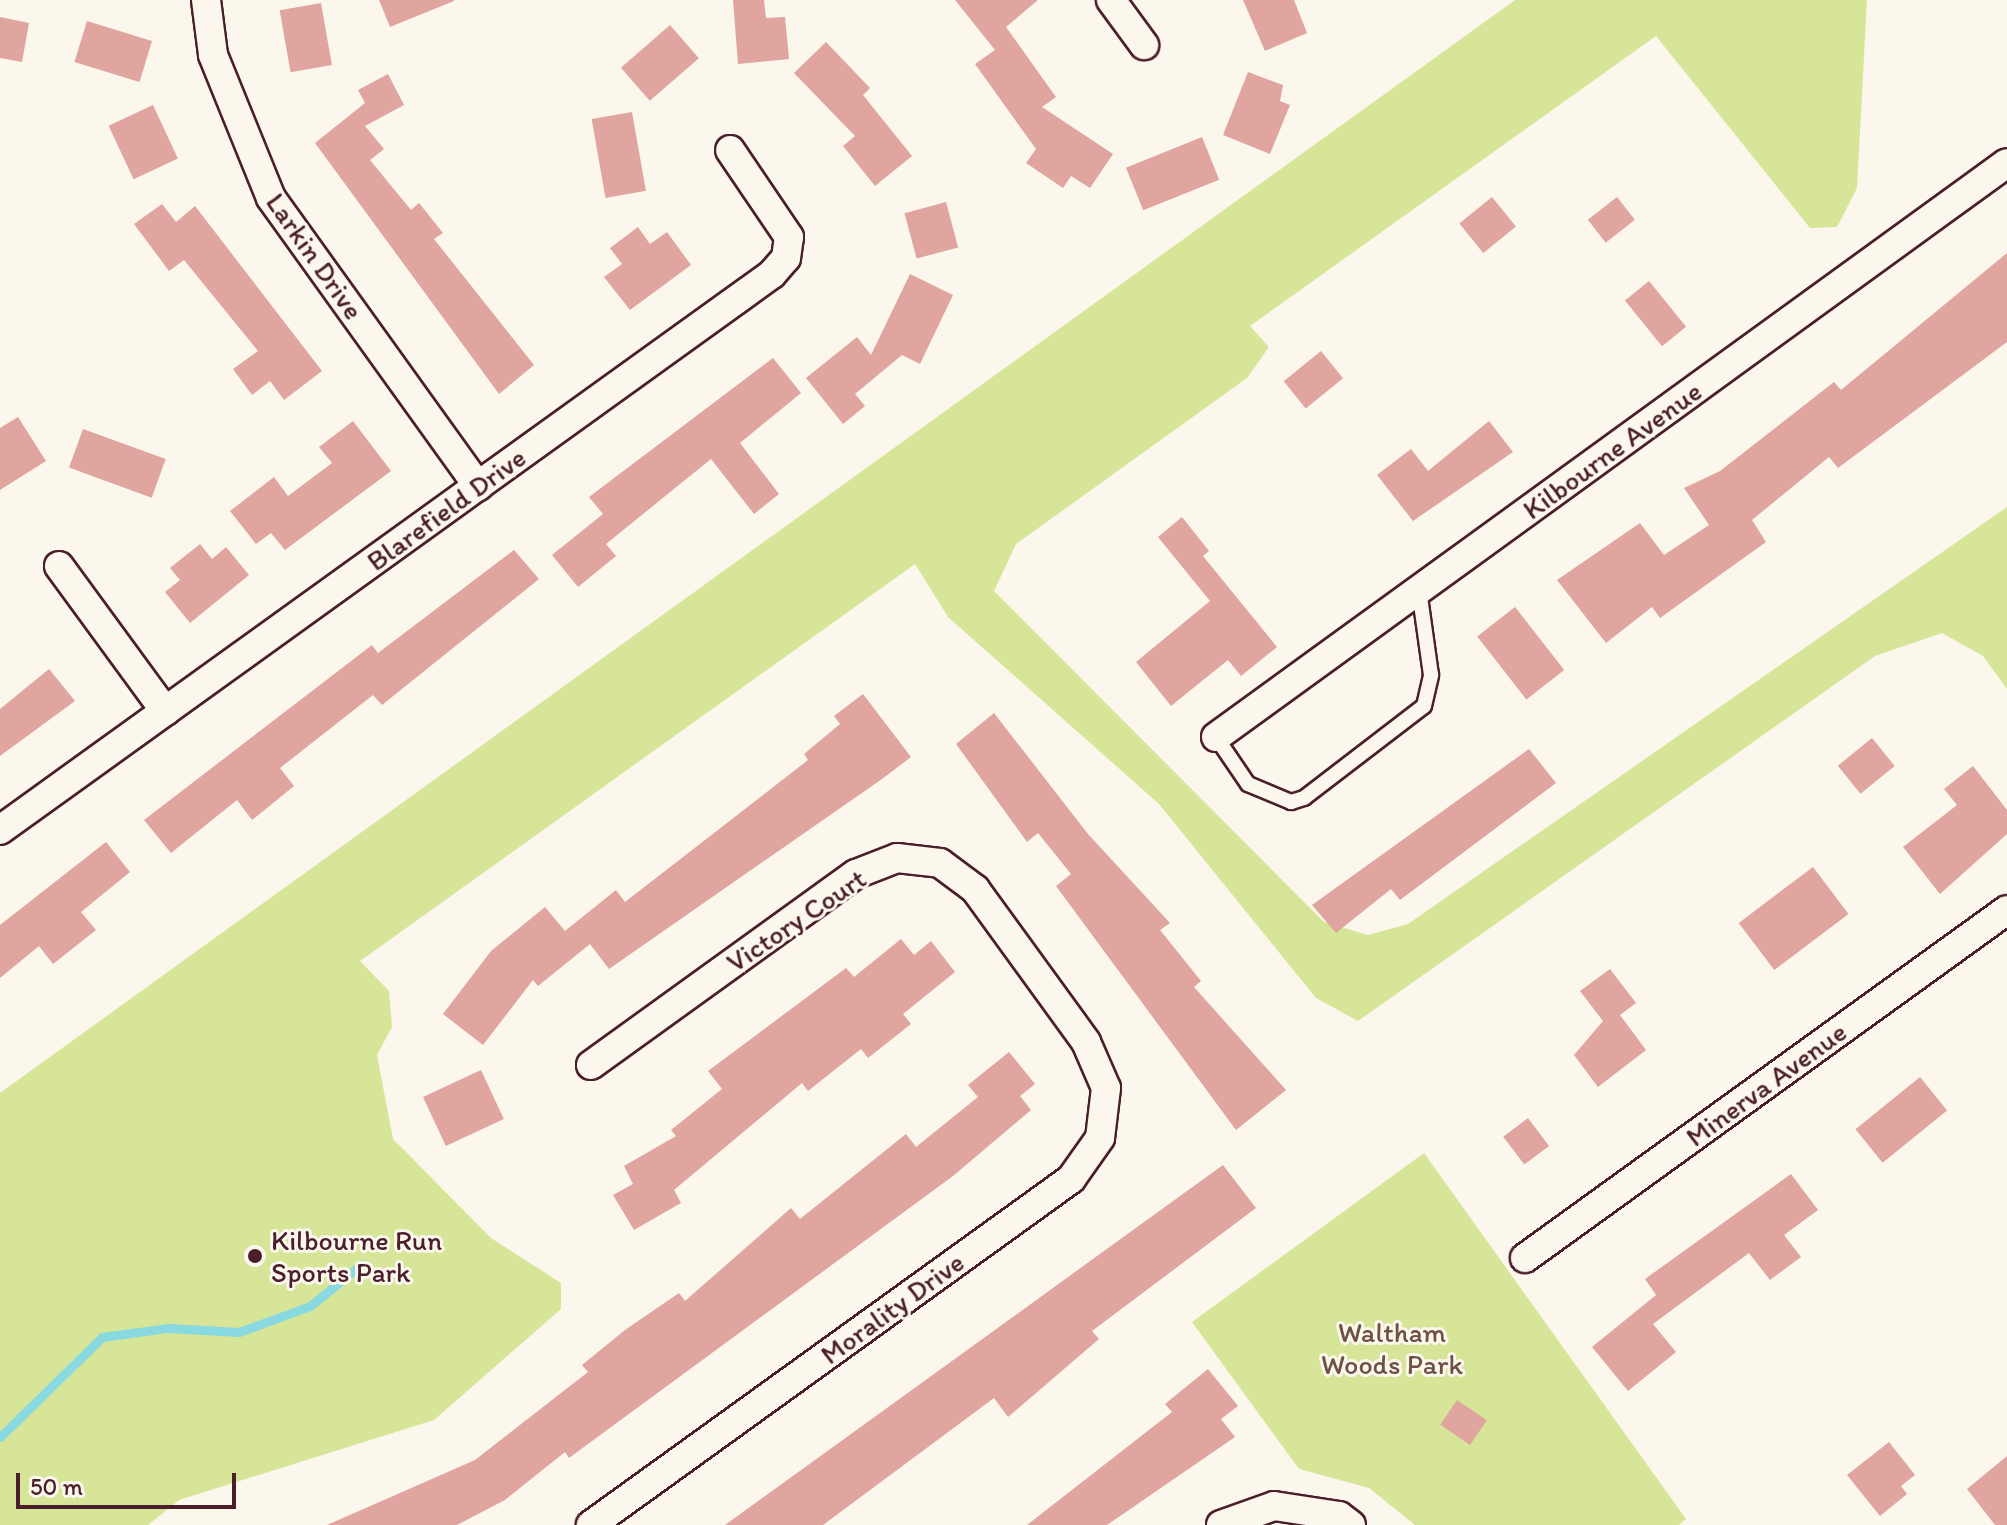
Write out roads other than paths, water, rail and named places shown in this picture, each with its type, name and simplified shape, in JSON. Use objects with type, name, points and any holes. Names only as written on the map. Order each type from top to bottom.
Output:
[{"type":"street","name":"Larkin Drive","points":[[206,0],[213,55],[271,198],[478,486]]},
{"type":"street","points":[[1111,0],[1144,45]]},
{"type":"street","name":"Blarefield Drive","points":[[0,830],[478,486],[786,258],[781,217],[730,150]]},
{"type":"street","name":"Kilbourne Avenue","points":[[1216,737],[2007,163]]},
{"type":"street","points":[[59,566],[165,711]]},
{"type":"street","name":"Victory Court","points":[[591,1065],[856,874],[897,858],[940,863],[975,889],[1086,1042]]},
{"type":"street","name":"Minerva Avenue","points":[[1525,1258],[2007,910]]},
{"type":"street","name":"Morality Drive","points":[[592,1525],[1071,1179],[1102,1125],[1106,1088],[1086,1042]]},
{"type":"street","points":[[1221,1525],[1274,1506],[1339,1516],[1351,1525]]},
{"type":"lane","points":[[1216,737],[1248,784],[1291,802],[1304,798],[1424,706],[1431,675],[1419,590]]},
{"type":"waterway","points":[[0,1437],[102,1337],[168,1328],[239,1332],[310,1306],[362,1264]]},
{"type":"place","name":"Kilbourne Run Sports Park","points":[[255,1256]]},
{"type":"park label","name":"Waltham Woods Park","points":[[1392,1348]]}]
